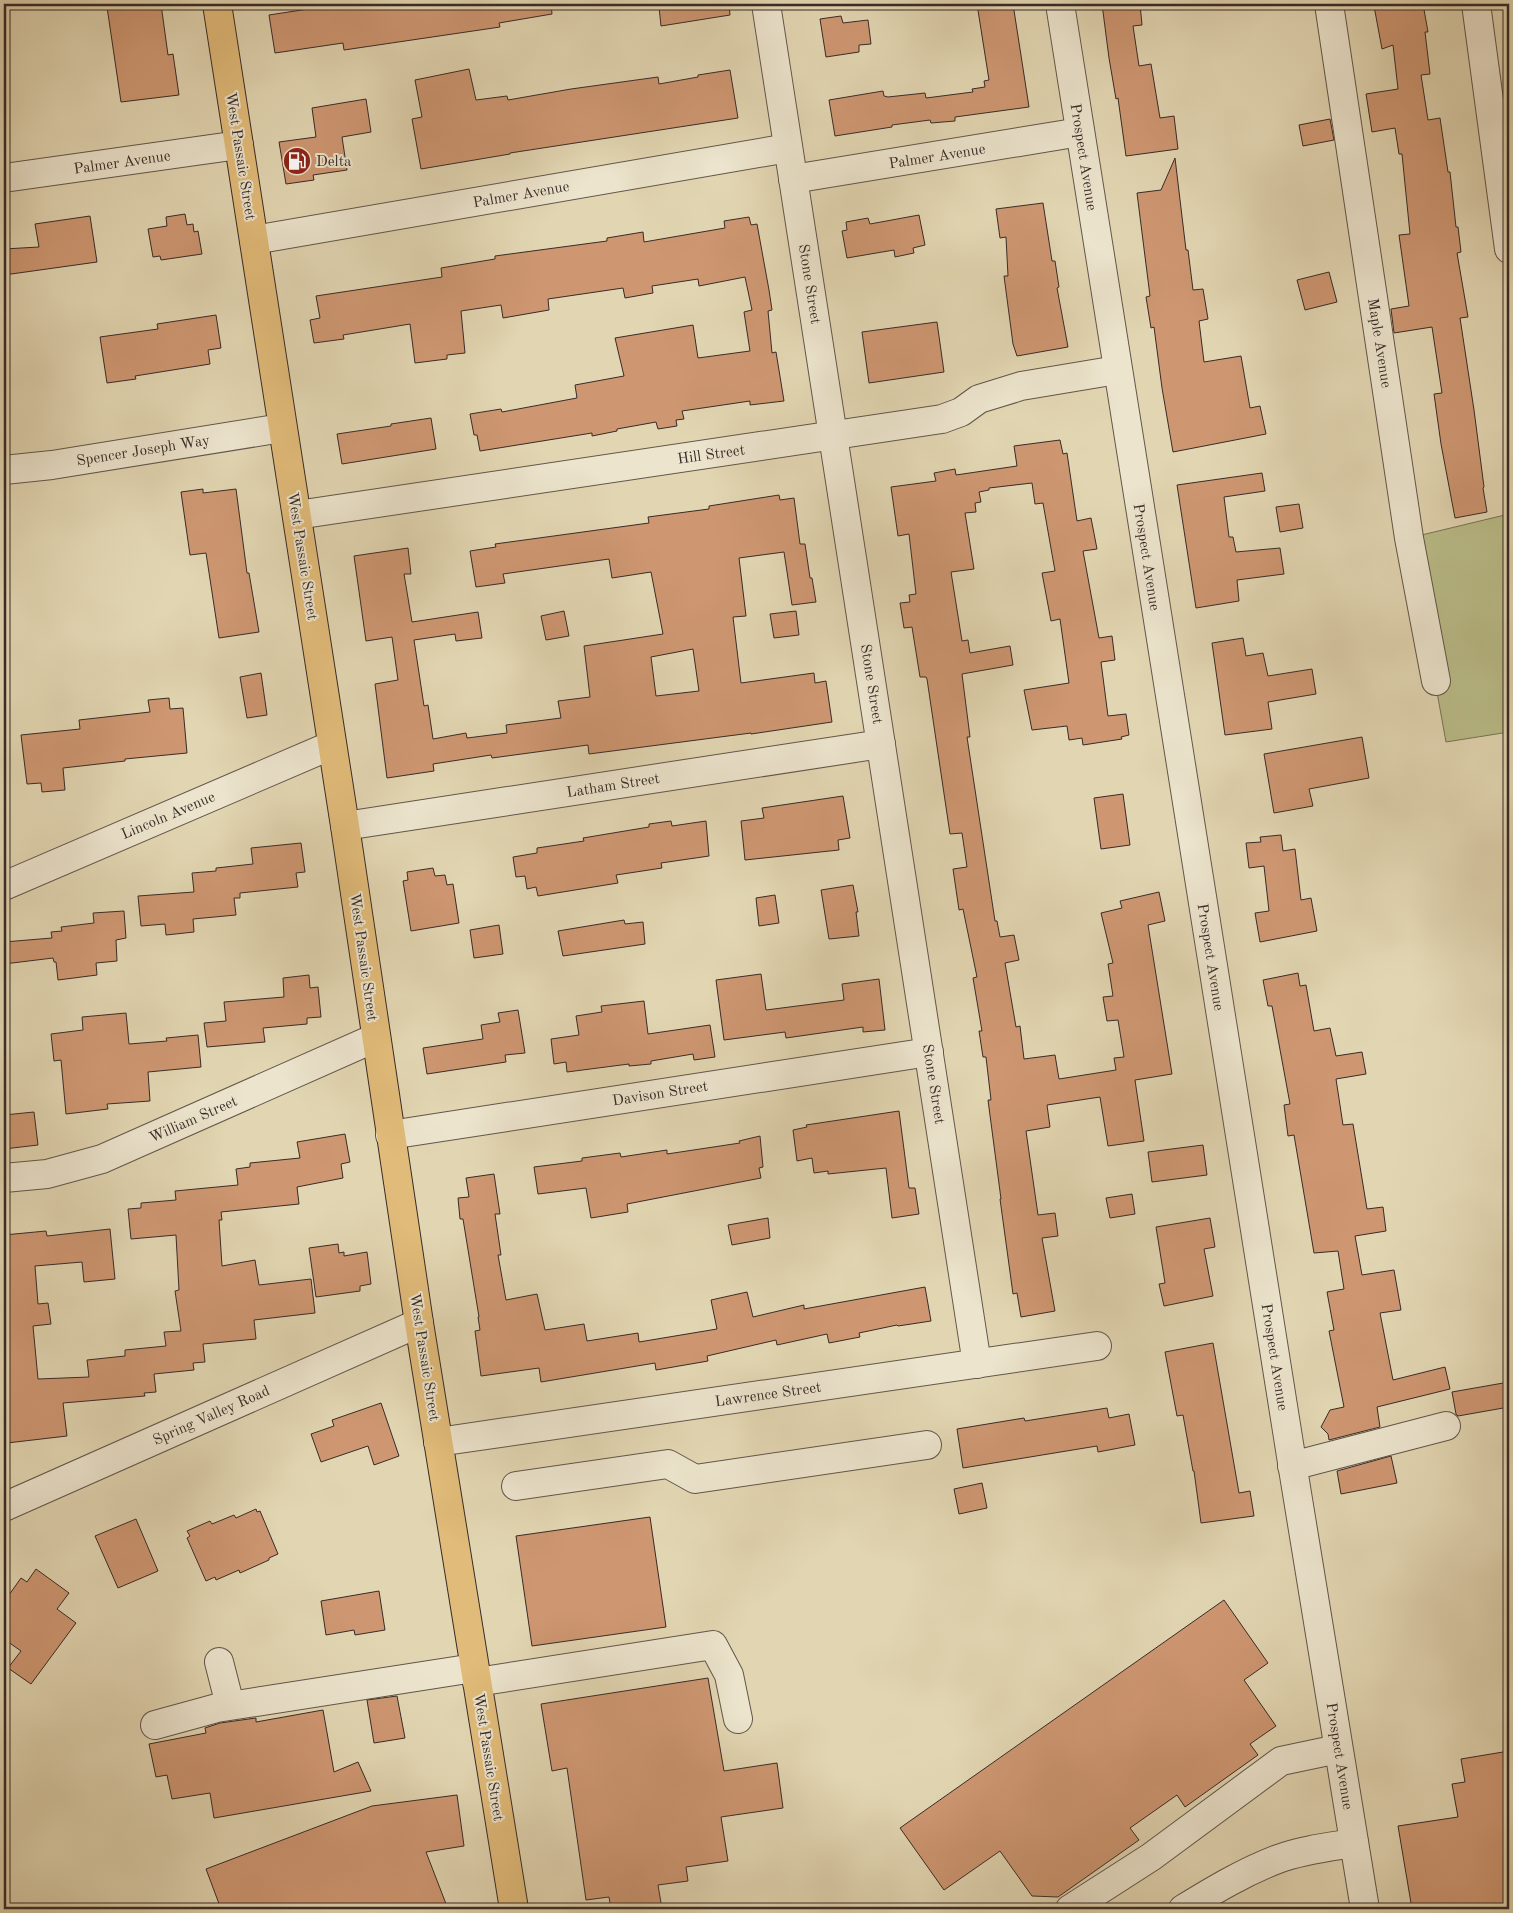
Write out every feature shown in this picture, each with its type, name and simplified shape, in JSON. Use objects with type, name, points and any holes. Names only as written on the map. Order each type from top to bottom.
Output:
[{"type":"main road","name":"West Passaic Street","points":[[217,4],[345,826],[375,1038],[419,1323],[514,1909]]},
{"type":"street","name":"Stone Street","points":[[766,4],[977,1364]]},
{"type":"street","name":"Prospect Avenue","points":[[1060,4],[1292,1466],[1365,1909]]},
{"type":"street","name":"Maple Avenue","points":[[1329,4],[1409,538],[1436,682]]},
{"type":"street","points":[[1476,4],[1509,249]]},
{"type":"street","name":"Palmer Avenue","points":[[793,179],[1080,132]]},
{"type":"street","name":"Palmer Avenue","points":[[4,178],[239,145]]},
{"type":"street","name":"Palmer Avenue","points":[[254,240],[788,148]]},
{"type":"street","name":"Hill Street","points":[[297,516],[942,419],[961,412],[979,399],[1020,386],[1117,370]]},
{"type":"street","name":"Spencer Joseph Way","points":[[4,470],[52,465],[282,428]]},
{"type":"street","name":"Latham Street","points":[[345,826],[881,744]]},
{"type":"street","name":"Lincoln Avenue","points":[[4,886],[332,745]]},
{"type":"street","name":"William Street","points":[[4,1178],[46,1174],[102,1159],[375,1038]]},
{"type":"street","name":"Davison Street","points":[[390,1135],[929,1052]]},
{"type":"street","name":"Spring Valley Road","points":[[4,1507],[419,1323]]},
{"type":"street","name":"Lawrence Street","points":[[438,1442],[1097,1346]]},
{"type":"street","points":[[1292,1466],[1446,1426]]},
{"type":"street","points":[[516,1486],[668,1464],[695,1479],[927,1444]]},
{"type":"street","points":[[155,1725],[230,1705],[713,1645],[729,1675],[738,1719]]},
{"type":"street","points":[[219,1662],[230,1705]]},
{"type":"street","points":[[1070,1909],[1151,1857],[1281,1761],[1338,1749]]},
{"type":"street","points":[[1183,1909],[1231,1880],[1279,1859],[1313,1850],[1354,1843]]},
{"type":"green space","points":[[1509,514],[1509,732],[1446,742],[1409,538]]},
{"type":"building","points":[[128,4],[161,4],[168,55],[173,54],[179,95],[121,102],[107,7]]},
{"type":"building","points":[[341,4],[551,4],[552,14],[499,23],[500,27],[344,50],[343,43],[275,53],[269,15]]},
{"type":"building","points":[[665,4],[729,4],[730,15],[661,26],[659,7],[666,6]]},
{"type":"building","points":[[977,4],[1013,4],[1029,107],[955,117],[955,121],[931,123],[930,120],[835,136],[829,100],[883,91],[884,96],[888,97],[925,93],[926,98],[973,92],[972,89],[985,87],[984,81],[989,80]]},
{"type":"building","points":[[1102,4],[1140,4],[1142,25],[1133,26],[1139,66],[1151,64],[1160,118],[1174,116],[1178,149],[1126,156],[1118,98],[1116,99],[1109,58]]},
{"type":"building","points":[[1423,4],[1428,32],[1425,32],[1430,74],[1421,75],[1428,120],[1440,118],[1448,172],[1450,172],[1456,227],[1458,227],[1461,252],[1457,253],[1468,317],[1460,318],[1487,512],[1455,518],[1434,394],[1442,393],[1432,327],[1394,333],[1391,309],[1409,306],[1399,235],[1410,234],[1402,154],[1399,154],[1395,128],[1372,132],[1366,94],[1398,89],[1393,45],[1382,49],[1374,6]]},
{"type":"building","points":[[841,16],[843,23],[868,20],[871,44],[859,45],[859,52],[826,57],[820,19]]},
{"type":"building","points":[[469,69],[476,100],[507,96],[508,100],[658,77],[659,84],[730,70],[738,118],[510,153],[421,169],[412,119],[422,117],[415,80]]},
{"type":"building","points":[[366,99],[371,132],[342,137],[347,170],[313,175],[314,180],[286,184],[279,142],[316,137],[312,108]]},
{"type":"building","points":[[1330,119],[1334,140],[1303,146],[1299,125]]},
{"type":"building","points":[[1175,158],[1186,250],[1188,250],[1193,290],[1203,289],[1208,319],[1199,321],[1204,362],[1241,356],[1250,408],[1260,406],[1266,434],[1173,452],[1154,327],[1151,328],[1146,297],[1150,296],[1137,193],[1161,190]]},
{"type":"building","points":[[1043,203],[1052,261],[1055,261],[1059,287],[1057,288],[1068,347],[1017,356],[1013,344],[1004,276],[1008,276],[1006,237],[1000,238],[996,209]]},
{"type":"building","points":[[185,214],[187,225],[193,224],[194,232],[198,231],[202,254],[161,260],[160,256],[153,257],[148,229],[167,226],[166,217]]},
{"type":"building","points":[[919,215],[925,245],[913,248],[914,253],[895,257],[894,250],[847,258],[842,231],[847,230],[846,222],[868,218],[870,224]]},
{"type":"building","points":[[90,216],[97,262],[4,275],[4,249],[39,247],[35,224]]},
{"type":"building","points":[[749,217],[751,225],[757,224],[772,310],[768,311],[772,353],[776,352],[784,401],[750,405],[750,401],[682,411],[684,419],[676,420],[677,426],[658,429],[656,422],[592,436],[592,433],[480,451],[477,435],[474,435],[470,414],[501,409],[502,412],[577,398],[575,385],[624,376],[615,338],[693,325],[698,358],[750,351],[744,312],[752,310],[745,277],[699,286],[698,279],[652,286],[653,293],[625,298],[623,288],[548,299],[549,310],[503,318],[501,305],[461,311],[465,353],[447,355],[447,359],[415,363],[410,324],[343,335],[344,339],[314,343],[310,320],[320,318],[316,296],[442,277],[441,268],[495,259],[495,256],[607,241],[607,238],[643,232],[644,242],[725,228],[724,221]]},
{"type":"building","points":[[1329,272],[1337,302],[1305,310],[1297,280]]},
{"type":"building","points":[[216,315],[221,348],[208,350],[210,364],[135,376],[136,379],[107,383],[100,337],[158,329],[157,324]]},
{"type":"building","points":[[937,322],[944,372],[869,383],[862,332]]},
{"type":"building","points":[[431,418],[436,449],[342,464],[337,434]]},
{"type":"building","points":[[1060,440],[1063,454],[1067,453],[1077,521],[1091,518],[1097,549],[1083,551],[1099,638],[1112,636],[1115,660],[1101,662],[1108,716],[1126,714],[1129,735],[1121,737],[1122,739],[1083,745],[1082,738],[1069,740],[1067,726],[1032,730],[1024,690],[1069,683],[1060,619],[1051,621],[1042,573],[1055,571],[1043,503],[1035,504],[1032,483],[989,488],[989,490],[979,492],[981,502],[975,503],[976,512],[965,513],[974,569],[951,572],[962,641],[968,640],[970,653],[1010,646],[1013,665],[962,674],[970,737],[967,737],[995,921],[997,921],[1000,937],[1014,935],[1019,960],[1005,963],[1016,1027],[1020,1026],[1024,1059],[1055,1055],[1059,1079],[1116,1070],[1114,1058],[1124,1057],[1118,1020],[1107,1021],[1103,997],[1113,996],[1108,964],[1113,963],[1101,913],[1122,908],[1120,901],[1159,892],[1165,921],[1148,925],[1172,1074],[1135,1080],[1144,1141],[1108,1146],[1100,1097],[1047,1105],[1050,1127],[1026,1131],[1038,1215],[1055,1213],[1058,1236],[1042,1238],[1055,1311],[1021,1317],[1017,1293],[1013,1294],[1000,1199],[988,1100],[991,1100],[986,1057],[983,1057],[979,1031],[982,1031],[973,978],[977,977],[963,909],[959,910],[953,869],[967,867],[962,833],[950,834],[927,679],[926,677],[920,677],[912,627],[904,628],[900,603],[910,602],[909,595],[916,594],[909,534],[898,536],[891,487],[936,481],[934,473],[955,469],[956,475],[1017,466],[1014,446]]},
{"type":"building","points":[[1262,473],[1265,491],[1224,497],[1229,537],[1233,537],[1236,552],[1280,548],[1284,574],[1237,580],[1239,601],[1196,608],[1177,485]]},
{"type":"building","points":[[203,489],[203,493],[236,489],[247,573],[249,573],[259,632],[219,638],[206,553],[190,555],[181,492]]},
{"type":"building","points":[[779,495],[780,500],[794,498],[800,544],[805,544],[816,602],[792,605],[784,552],[739,558],[746,616],[733,617],[741,683],[814,673],[815,683],[826,681],[832,722],[589,754],[588,745],[492,758],[491,755],[433,764],[434,771],[387,778],[375,684],[398,680],[392,637],[366,641],[354,556],[408,548],[411,574],[404,574],[412,622],[478,612],[482,638],[456,641],[455,634],[414,640],[424,706],[428,705],[433,739],[466,733],[467,738],[507,733],[506,725],[561,718],[558,701],[590,697],[584,646],[663,634],[651,572],[612,578],[609,559],[503,574],[505,583],[476,587],[470,551],[496,547],[495,544],[649,523],[648,517],[709,509],[709,506]],"holes":[[[693,649],[699,691],[656,696],[651,657]]]},
{"type":"building","points":[[1299,504],[1303,528],[1280,532],[1276,507]]},
{"type":"building","points":[[564,611],[569,636],[546,640],[541,616]]},
{"type":"building","points":[[796,611],[799,635],[774,638],[770,614]]},
{"type":"building","points":[[1243,638],[1246,656],[1263,653],[1268,676],[1312,669],[1316,694],[1268,702],[1272,729],[1225,735],[1212,643]]},
{"type":"building","points":[[261,673],[267,715],[247,718],[240,677]]},
{"type":"building","points":[[169,698],[170,709],[183,708],[187,753],[63,768],[65,790],[42,792],[41,783],[27,784],[21,735],[80,729],[79,720],[150,712],[148,700]]},
{"type":"building","points":[[1362,737],[1369,778],[1309,789],[1313,806],[1274,813],[1264,754]]},
{"type":"building","points":[[1123,794],[1130,845],[1101,849],[1094,798]]},
{"type":"building","points":[[843,796],[850,838],[838,840],[839,850],[745,860],[741,821],[764,818],[762,808]]},
{"type":"building","points":[[671,821],[672,826],[706,821],[709,856],[661,863],[662,868],[616,875],[618,883],[538,896],[536,887],[527,889],[525,876],[516,877],[513,857],[537,853],[537,848],[584,841],[583,838],[649,827],[649,824]]},
{"type":"building","points":[[1281,835],[1283,851],[1295,849],[1301,900],[1311,898],[1317,931],[1260,942],[1255,913],[1269,911],[1264,866],[1249,868],[1246,843],[1261,842],[1260,837]]},
{"type":"building","points":[[301,843],[305,872],[296,873],[298,887],[240,893],[240,898],[234,898],[236,915],[193,919],[194,932],[166,935],[165,924],[141,926],[138,896],[194,892],[192,873],[216,871],[216,868],[253,864],[251,848]]},
{"type":"building","points":[[433,868],[435,876],[445,875],[447,885],[453,884],[459,923],[411,931],[403,881],[408,880],[407,872]]},
{"type":"building","points":[[853,885],[858,912],[856,912],[859,936],[829,939],[821,890]]},
{"type":"building","points":[[775,895],[779,923],[759,926],[756,898]]},
{"type":"building","points":[[124,911],[126,938],[116,940],[117,961],[96,963],[97,975],[58,980],[56,962],[54,962],[53,958],[4,964],[4,942],[52,938],[51,932],[62,931],[61,927],[94,923],[93,913]]},
{"type":"building","points":[[624,920],[625,924],[643,922],[645,944],[563,956],[558,931]]},
{"type":"building","points":[[499,925],[503,954],[474,958],[470,930]]},
{"type":"building","points":[[1298,973],[1300,986],[1306,985],[1314,1031],[1330,1028],[1336,1056],[1362,1052],[1366,1074],[1336,1079],[1343,1125],[1353,1124],[1367,1209],[1383,1207],[1386,1231],[1355,1236],[1362,1275],[1394,1270],[1401,1310],[1380,1313],[1393,1380],[1445,1367],[1450,1389],[1377,1407],[1380,1427],[1329,1440],[1328,1434],[1321,1427],[1330,1410],[1344,1407],[1329,1331],[1334,1330],[1327,1292],[1344,1289],[1338,1251],[1314,1253],[1294,1135],[1288,1136],[1284,1105],[1290,1104],[1272,1006],[1268,1006],[1263,980]]},
{"type":"building","points":[[761,974],[766,1010],[844,1000],[842,984],[879,979],[885,1030],[863,1032],[863,1027],[786,1038],[785,1032],[724,1040],[716,980]]},
{"type":"building","points":[[309,975],[310,988],[318,987],[321,1017],[307,1018],[307,1024],[263,1028],[265,1042],[207,1047],[204,1023],[226,1021],[224,1002],[284,997],[283,978]]},
{"type":"building","points":[[644,1001],[648,1034],[710,1025],[715,1057],[694,1060],[693,1054],[651,1061],[651,1064],[629,1066],[629,1064],[567,1072],[566,1062],[554,1064],[551,1039],[579,1035],[576,1016],[602,1012],[601,1006]]},
{"type":"building","points":[[518,1010],[525,1053],[505,1055],[506,1062],[427,1074],[423,1048],[483,1039],[481,1025],[500,1022],[498,1013]]},
{"type":"building","points":[[126,1013],[129,1044],[167,1041],[166,1038],[198,1035],[201,1067],[148,1072],[150,1101],[107,1104],[108,1109],[66,1114],[61,1060],[54,1061],[51,1034],[83,1030],[82,1017]]},
{"type":"building","points":[[899,1111],[909,1188],[915,1188],[919,1214],[892,1218],[886,1168],[828,1174],[828,1171],[814,1173],[812,1158],[797,1161],[793,1130],[807,1127],[806,1125]]},
{"type":"building","points":[[34,1112],[38,1145],[4,1149],[4,1115]]},
{"type":"building","points":[[345,1134],[350,1162],[341,1164],[343,1178],[297,1187],[299,1204],[221,1212],[222,1220],[219,1220],[222,1266],[255,1260],[259,1285],[311,1279],[315,1313],[254,1320],[256,1339],[203,1344],[205,1362],[193,1363],[194,1370],[154,1374],[156,1392],[144,1393],[145,1396],[63,1403],[67,1436],[7,1443],[4,1419],[4,1235],[46,1231],[47,1236],[110,1229],[115,1279],[84,1282],[82,1262],[35,1266],[38,1304],[48,1303],[51,1324],[33,1326],[38,1379],[89,1377],[87,1360],[125,1356],[125,1350],[166,1346],[164,1332],[181,1331],[175,1291],[179,1290],[176,1235],[131,1239],[128,1209],[141,1208],[141,1203],[176,1200],[175,1191],[238,1185],[236,1169],[250,1167],[250,1163],[300,1158],[297,1142]]},
{"type":"building","points":[[760,1136],[763,1167],[759,1168],[761,1178],[627,1204],[628,1212],[591,1218],[586,1188],[538,1194],[534,1167],[582,1161],[582,1158],[620,1153],[621,1157],[667,1150],[667,1154],[740,1143],[739,1141]]},
{"type":"building","points":[[1203,1145],[1207,1175],[1152,1182],[1148,1152]]},
{"type":"building","points":[[494,1174],[500,1214],[495,1214],[501,1255],[498,1255],[506,1300],[537,1294],[545,1330],[584,1324],[587,1341],[638,1333],[639,1342],[717,1329],[711,1300],[747,1292],[753,1317],[804,1305],[804,1309],[925,1287],[931,1321],[897,1325],[859,1333],[860,1337],[829,1343],[827,1334],[777,1345],[776,1340],[707,1356],[708,1361],[656,1370],[655,1363],[541,1382],[539,1368],[481,1376],[475,1331],[480,1330],[479,1317],[463,1219],[460,1219],[458,1198],[469,1197],[466,1178]]},
{"type":"building","points":[[1132,1194],[1135,1214],[1110,1218],[1106,1198]]},
{"type":"building","points":[[768,1218],[770,1238],[732,1245],[728,1225]]},
{"type":"building","points":[[1210,1218],[1215,1247],[1204,1249],[1213,1296],[1164,1306],[1159,1284],[1165,1283],[1156,1227]]},
{"type":"building","points":[[338,1244],[339,1253],[344,1252],[344,1256],[367,1252],[371,1284],[360,1286],[360,1291],[316,1297],[309,1248]]},
{"type":"building","points":[[1213,1343],[1239,1493],[1250,1491],[1254,1516],[1201,1523],[1194,1471],[1183,1415],[1177,1416],[1165,1352]]},
{"type":"building","points":[[1509,1382],[1509,1407],[1458,1416],[1456,1414],[1452,1392]]},
{"type":"building","points":[[381,1403],[399,1456],[374,1465],[368,1446],[321,1462],[311,1434],[334,1426],[332,1420]]},
{"type":"building","points":[[1107,1408],[1109,1418],[1129,1414],[1135,1445],[1098,1452],[1097,1446],[963,1468],[957,1429],[1024,1418],[1025,1421]]},
{"type":"building","points":[[1391,1456],[1397,1483],[1341,1494],[1337,1471]]},
{"type":"building","points":[[982,1483],[987,1508],[959,1514],[954,1489]]},
{"type":"building","points":[[256,1509],[257,1512],[260,1511],[278,1554],[240,1573],[239,1570],[216,1580],[215,1577],[206,1581],[187,1538],[190,1536],[187,1531],[210,1521],[212,1524],[234,1515],[236,1518]]},
{"type":"building","points":[[650,1517],[666,1627],[532,1646],[516,1536]]},
{"type":"building","points":[[136,1519],[158,1571],[118,1588],[95,1536]]},
{"type":"building","points":[[36,1569],[69,1593],[57,1609],[76,1623],[31,1684],[8,1668],[21,1651],[4,1639],[4,1602],[21,1578],[27,1582]]},
{"type":"building","points":[[379,1591],[385,1630],[355,1635],[354,1630],[326,1635],[321,1601]]},
{"type":"building","points":[[1224,1600],[1268,1663],[1244,1680],[1276,1726],[1250,1744],[1258,1755],[1185,1807],[1177,1795],[1130,1828],[1139,1840],[1058,1897],[1032,1896],[1000,1851],[944,1890],[900,1828]]},
{"type":"building","points":[[708,1678],[724,1771],[777,1763],[783,1808],[721,1817],[728,1861],[686,1867],[688,1881],[658,1885],[662,1909],[611,1909],[609,1897],[586,1900],[567,1768],[552,1771],[541,1704]]},
{"type":"building","points":[[397,1696],[405,1738],[374,1743],[367,1700]]},
{"type":"building","points":[[323,1710],[334,1772],[358,1762],[371,1791],[214,1818],[210,1793],[172,1799],[167,1775],[156,1777],[149,1744],[206,1733],[205,1728],[220,1723],[256,1718],[256,1722]]},
{"type":"building","points":[[1509,1751],[1509,1909],[1412,1909],[1398,1826],[1458,1817],[1452,1784],[1465,1782],[1461,1759]]},
{"type":"building","points":[[457,1795],[464,1846],[426,1852],[448,1909],[221,1909],[206,1869],[372,1806]]},
{"type":"place","name":"Delta","points":[[297,161]]}]
